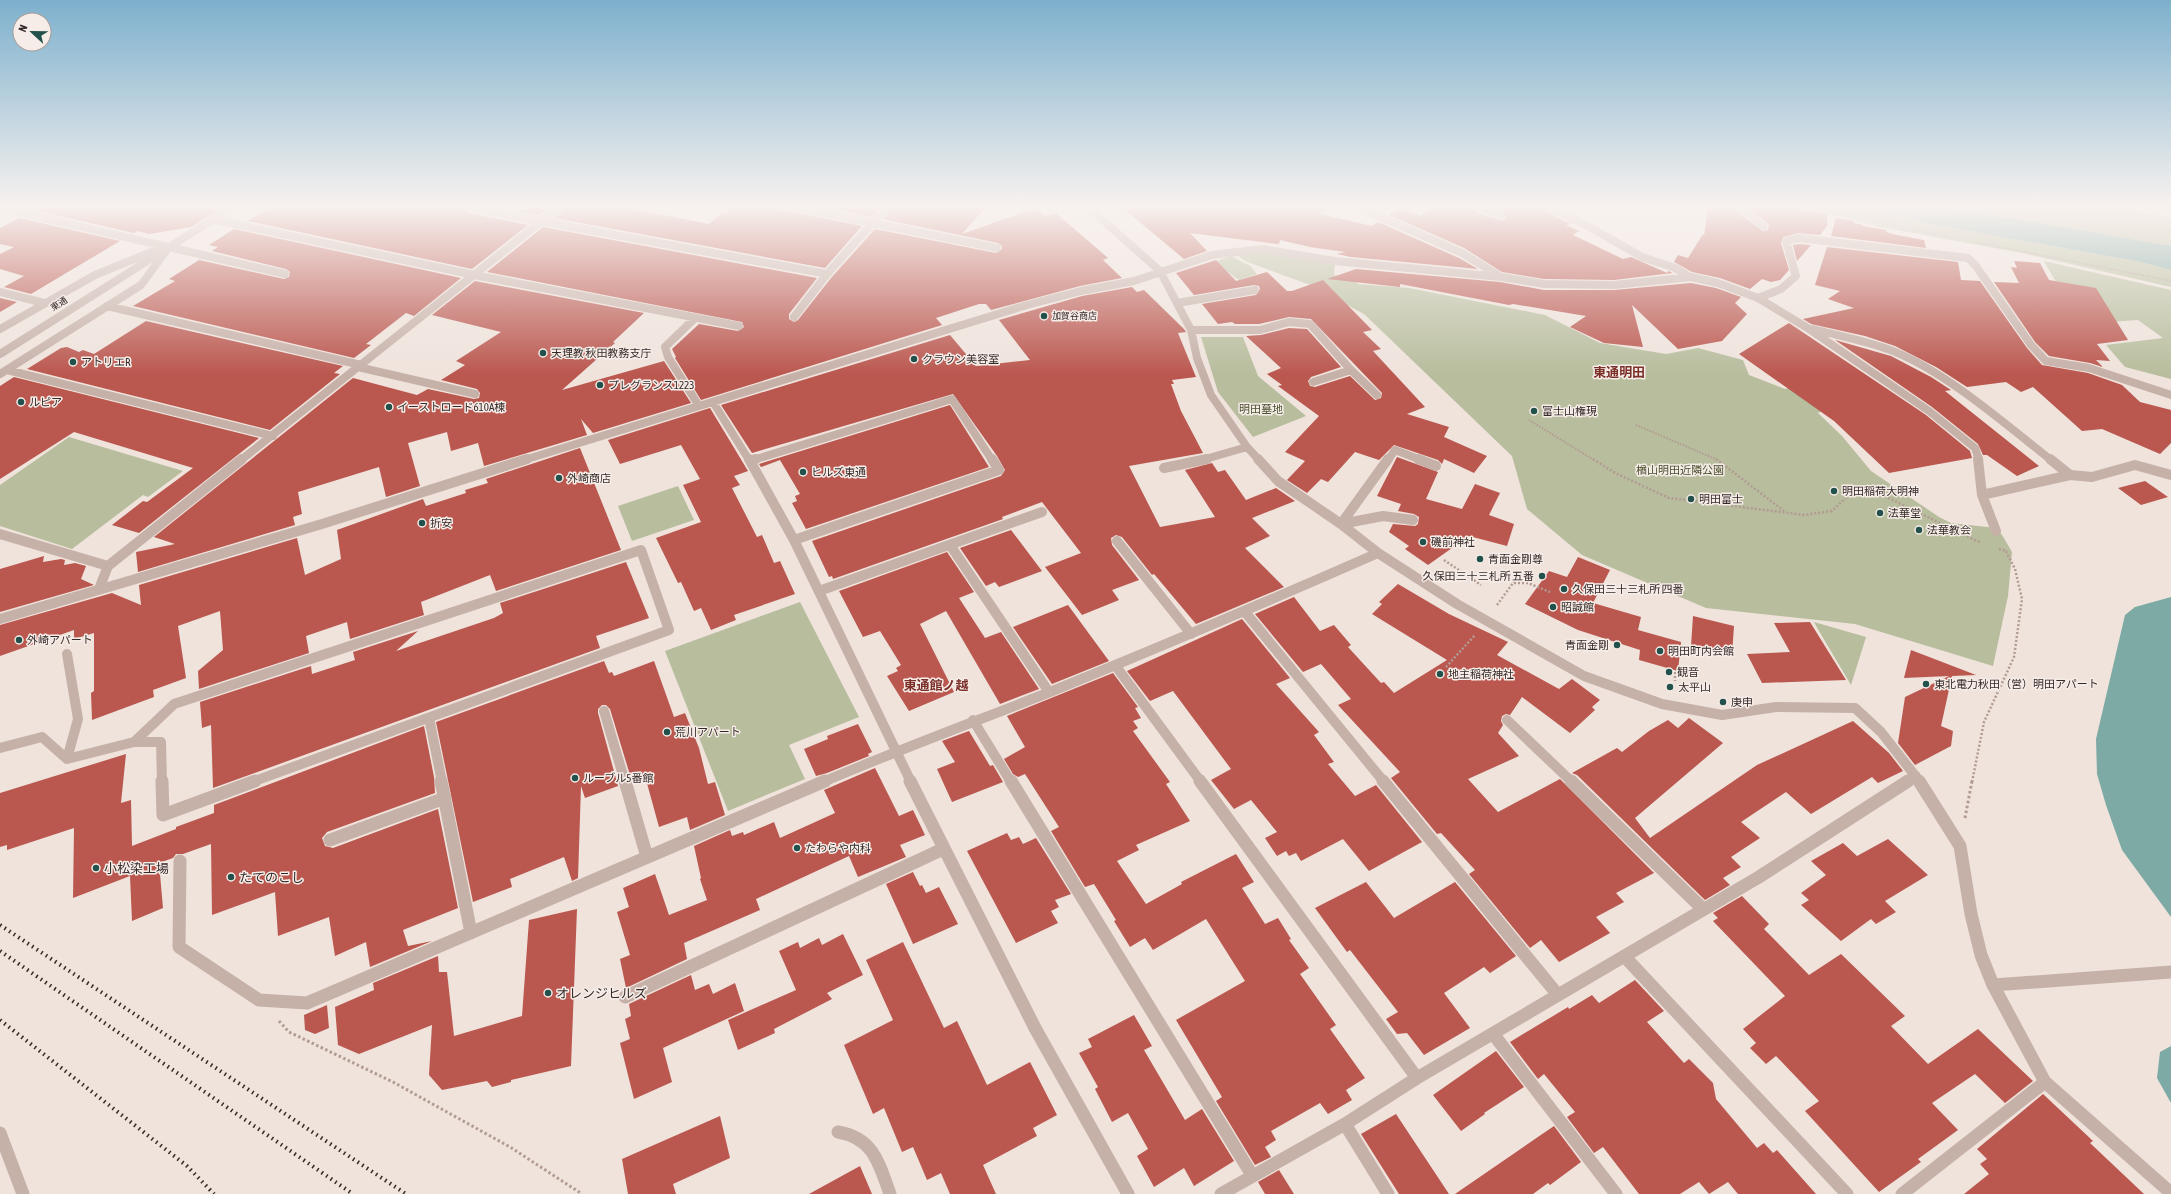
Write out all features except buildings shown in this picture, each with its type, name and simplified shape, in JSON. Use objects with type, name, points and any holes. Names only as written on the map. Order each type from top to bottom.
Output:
[{"type":"street","points":[[0,329],[44,303],[118,264]]},
{"type":"street","name":"東通","points":[[0,354],[142,264]]},
{"type":"street","points":[[3,372],[141,285],[157,264]]},
{"type":"street","points":[[243,264],[285,274]]},
{"type":"street","points":[[425,264],[739,326]]},
{"type":"street","points":[[99,589],[108,566],[273,436],[487,264]]},
{"type":"street","points":[[770,264],[827,274]]},
{"type":"street","points":[[794,317],[836,264]]},
{"type":"street","points":[[1152,264],[1160,271],[1191,330],[1197,358],[1211,395],[1247,447],[1278,481],[1341,524],[1378,553],[1457,604],[1584,676],[1662,704],[1722,715],[1776,708],[1855,708],[1881,732],[1916,776],[1960,846],[1971,914],[1981,955],[1993,985],[2045,1082],[2171,1193]]},
{"type":"street","points":[[0,619],[322,524],[1027,305],[1080,291],[1134,281],[1184,264]]},
{"type":"street","points":[[1360,264],[1501,277],[1544,284],[1584,286],[1614,285],[1690,277],[1718,283],[1758,298],[1806,327],[1930,412],[1975,448],[1980,464],[1982,495],[1996,531]]},
{"type":"street","points":[[1479,264],[1501,277]]},
{"type":"street","points":[[1662,264],[1675,268],[1690,277]]},
{"type":"street","points":[[1758,298],[1781,289],[1796,276],[1792,264]]},
{"type":"street","points":[[1974,264],[2031,345],[2046,361],[2089,368],[2171,395]]},
{"type":"street","points":[[1176,303],[1255,290]]},
{"type":"street","points":[[0,292],[44,303]]},
{"type":"street","points":[[107,306],[475,394]]},
{"type":"street","points":[[694,318],[665,347],[668,357],[699,406]]},
{"type":"street","points":[[1191,330],[1260,330],[1290,322],[1310,324],[1351,370],[1377,395]]},
{"type":"street","points":[[1806,327],[1885,349],[1920,364],[1976,402],[2070,476]]},
{"type":"street","points":[[1313,382],[1351,370]]},
{"type":"street","points":[[3,372],[273,436]]},
{"type":"street","points":[[750,461],[952,399],[999,470],[794,540]]},
{"type":"street","points":[[713,402],[750,461],[794,540],[894,752],[943,849],[1035,1028],[1128,1194]]},
{"type":"street","points":[[1164,468],[1208,459],[1247,447]]},
{"type":"street","points":[[1341,524],[1395,450],[1436,466]]},
{"type":"street","points":[[1982,495],[2070,476],[2092,477],[2135,466],[2171,475]]},
{"type":"street","points":[[819,591],[1042,512]]},
{"type":"street","points":[[1341,524],[1383,516],[1413,520]]},
{"type":"street","points":[[0,534],[108,566]]},
{"type":"street","points":[[1116,541],[1191,634]]},
{"type":"street","points":[[950,545],[1049,692]]},
{"type":"street","points":[[67,759],[134,742],[161,742],[163,815],[670,630],[641,550],[174,704],[134,742]]},
{"type":"street","points":[[180,861],[179,947],[259,1000],[307,1003],[894,752],[973,720],[1049,692],[1245,612],[1378,553]]},
{"type":"street","points":[[1245,612],[1558,995]]},
{"type":"street","points":[[66,654],[78,719],[67,759]]},
{"type":"street","points":[[1115,664],[1417,1078]]},
{"type":"street","points":[[604,711],[646,857]]},
{"type":"street","points":[[429,718],[471,933]]},
{"type":"street","points":[[973,720],[1252,1175]]},
{"type":"street","points":[[1506,720],[1703,910]]},
{"type":"street","points":[[0,748],[42,737],[67,759]]},
{"type":"street","points":[[1221,1194],[1252,1175],[1345,1124],[1417,1078],[1494,1035],[1558,995],[1759,877],[1916,776]]},
{"type":"street","points":[[330,840],[445,798]]},
{"type":"street","points":[[625,997],[943,849]]},
{"type":"street","points":[[1624,956],[1847,1194]]},
{"type":"street","points":[[1993,985],[2171,972]]},
{"type":"street","points":[[1494,1035],[1616,1194]]},
{"type":"street","points":[[1902,1194],[2045,1082]]},
{"type":"street","points":[[1345,1124],[1388,1194]]},
{"type":"street","points":[[838,1132],[850,1132],[863,1140],[874,1153],[890,1194]]},
{"type":"street","points":[[0,1133],[23,1194]]},
{"type":"path","points":[[2086,264],[2171,281]]},
{"type":"path","points":[[1529,420],[1615,473],[1669,498],[1804,515],[1832,511],[1852,492],[1870,489],[1976,541],[1988,545]]},
{"type":"path","points":[[1636,425],[1716,459],[1785,512]]},
{"type":"path","points":[[1960,846],[1984,722],[2014,657],[2022,599],[2015,569],[1996,531]]},
{"type":"path","points":[[1994,547],[2007,551]]},
{"type":"path","points":[[1444,560],[1481,585]]},
{"type":"path","points":[[1502,598],[1516,579]]},
{"type":"path","points":[[1513,583],[1528,583],[1550,592]]},
{"type":"path","points":[[1446,667],[1487,620]]},
{"type":"path","points":[[1675,672],[1675,681]]},
{"type":"path","points":[[259,1000],[289,1032],[393,1082],[510,1147],[582,1194]]},
{"type":"green space","points":[[1218,264],[1246,264],[1250,266],[1257,274],[1239,280]]},
{"type":"green space","name":"楢山明田近隣公園","points":[[1252,264],[1335,264],[1334,275],[1354,279],[1358,284],[1409,288],[1545,315],[1600,343],[1666,354],[1698,348],[1743,360],[1749,375],[1785,389],[1801,385],[1855,394],[1818,413],[1842,436],[1871,471],[1939,517],[1951,523],[1996,528],[2012,552],[2008,596],[1993,666],[1855,624],[1706,608],[1582,555],[1527,509],[1512,456],[1364,314],[1310,285]]},
{"type":"green space","points":[[2046,264],[2056,264],[2171,290],[2171,379],[2125,367],[2106,345],[2163,338],[2138,320],[2095,323],[2060,289]]},
{"type":"green space","points":[[2069,264],[2147,264],[2171,270],[2171,287]]},
{"type":"green space","name":"明田墓地","points":[[1201,337],[1243,337],[1258,376],[1306,416],[1253,437],[1218,392]]},
{"type":"green space","points":[[69,437],[183,471],[148,497],[143,495],[72,549],[0,526],[0,485]]},
{"type":"green space","points":[[678,486],[694,520],[632,541],[618,506]]},
{"type":"green space","points":[[800,602],[859,717],[789,745],[805,779],[728,811],[665,651]]},
{"type":"green space","points":[[1814,622],[1866,637],[1851,685],[1819,631]]},
{"type":"water","points":[[2147,264],[2171,264],[2171,270]]},
{"type":"water","points":[[2171,597],[2171,917],[2122,850],[2097,774],[2096,739],[2125,615],[2135,607]]},
{"type":"water","points":[[2171,1046],[2171,1103],[2157,1078],[2160,1052]]},
{"type":"railway","points":[[0,925],[406,1194]]},
{"type":"railway","points":[[0,951],[353,1194]]},
{"type":"railway","points":[[0,1020],[187,1166],[214,1194]]},
{"type":"place","name":"加賀谷商店","points":[[1044,316]]},
{"type":"place","name":"天理教 秋田教務支庁","points":[[543,353]]},
{"type":"place","name":"クラウン美容室","points":[[914,359]]},
{"type":"place","name":"アトリエR","points":[[73,362]]},
{"type":"place","name":"プレグランス1223","points":[[600,385]]},
{"type":"place","name":"ルピア","points":[[21,402]]},
{"type":"place","name":"イーストロード610A棟","points":[[389,407]]},
{"type":"place","name":"富士山権現","points":[[1534,411]]},
{"type":"place","name":"ヒルズ東通","points":[[803,472]]},
{"type":"place","name":"外崎商店","points":[[559,478]]},
{"type":"place","name":"明田稲荷大明神","points":[[1834,491]]},
{"type":"place","name":"明田富士","points":[[1691,499]]},
{"type":"place","name":"法華堂","points":[[1880,513]]},
{"type":"place","name":"折安","points":[[422,523]]},
{"type":"place","name":"法華教会","points":[[1919,530]]},
{"type":"place","name":"磯前神社","points":[[1423,542]]},
{"type":"place","name":"青面金剛尊","points":[[1480,559]]},
{"type":"place","name":"久保田三十三札所 五番","points":[[1542,576]]},
{"type":"place","name":"久保田三十三札所 四番","points":[[1564,589]]},
{"type":"place","name":"昭誠館","points":[[1553,607]]},
{"type":"place","name":"外崎アパート","points":[[19,640]]},
{"type":"place","name":"青面金剛","points":[[1617,645]]},
{"type":"place","name":"明田町内会館","points":[[1660,651]]},
{"type":"place","name":"観音","points":[[1669,672]]},
{"type":"place","name":"地主稲荷神社","points":[[1440,674]]},
{"type":"place","name":"東北電力秋田（営）明田アパート","points":[[1926,684]]},
{"type":"place","name":"太平山","points":[[1670,687]]},
{"type":"place","name":"庚申","points":[[1723,702]]},
{"type":"place","name":"荒川アパート","points":[[667,732]]},
{"type":"place","name":"ルーブル5番館","points":[[575,778]]},
{"type":"place","name":"たわらや内科","points":[[797,848]]},
{"type":"place","name":"小松染工場","points":[[96,868]]},
{"type":"place","name":"たてのこし","points":[[231,877]]},
{"type":"place","name":"オレンジヒルズ","points":[[548,993]]},
{"type":"district","name":"東通明田","points":[[1619,372]]},
{"type":"district","name":"東通館ノ越","points":[[936,685]]}]
